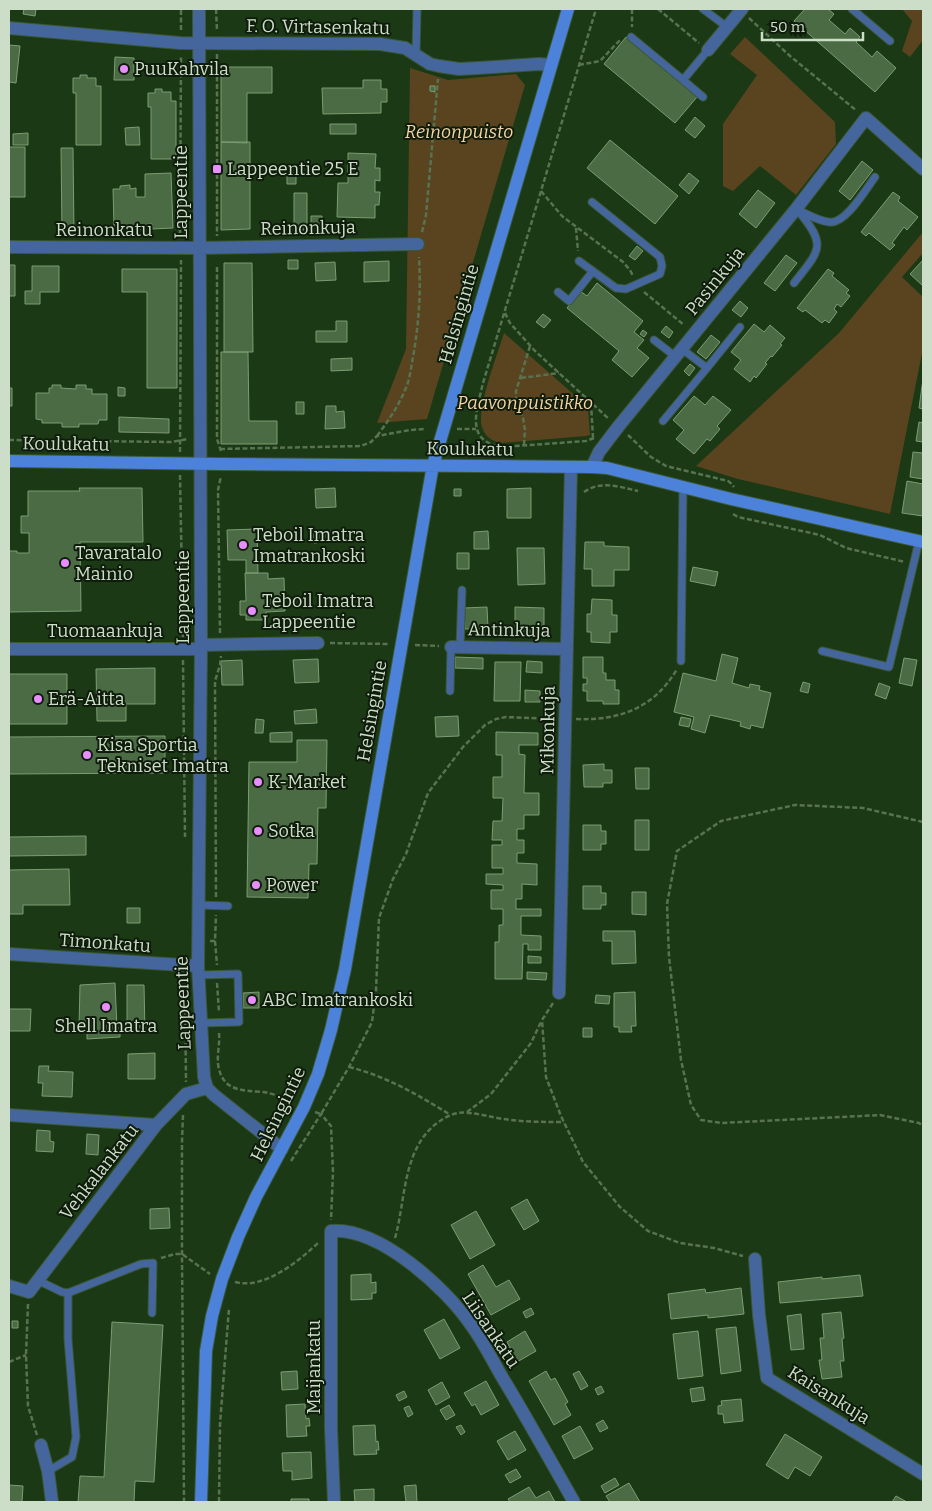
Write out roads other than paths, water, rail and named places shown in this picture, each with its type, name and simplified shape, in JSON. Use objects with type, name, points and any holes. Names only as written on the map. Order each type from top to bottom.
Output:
[{"type":"main road","name":"Helsingintie","points":[[201,1502],[206,1351],[212,1316],[222,1279],[238,1236],[256,1197],[304,1107],[318,1074],[331,1030],[345,969],[433,466],[568,9]]},
{"type":"main road","name":"Koulukatu","points":[[9,461],[607,468],[684,488],[921,542]]},
{"type":"street","name":"Lappeentie","points":[[199,9],[198,248],[201,647],[199,971],[204,1077],[208,1088]]},
{"type":"street","points":[[708,50],[742,10]]},
{"type":"street","name":"F. O. Virtasenkatu","points":[[9,28],[180,43],[380,44],[405,48],[430,64],[459,68],[551,65]]},
{"type":"street","name":"Pasinkuja","points":[[592,467],[599,452],[618,427],[796,209],[866,118],[923,169]]},
{"type":"street","name":"Reinonkuja","points":[[198,248],[418,244]]},
{"type":"street","name":"Reinonkatu","points":[[9,247],[198,248]]},
{"type":"street","name":"Mikonkuja","points":[[559,993],[571,467]]},
{"type":"street","name":"Tuomaankuja","points":[[9,649],[183,649],[221,645],[318,643]]},
{"type":"street","name":"Antinkuja","points":[[455,647],[567,649]]},
{"type":"street","name":"Timonkatu","points":[[9,954],[199,971]]},
{"type":"street","points":[[208,1088],[282,1149]]},
{"type":"street","name":"Vehkalankatu","points":[[9,1286],[29,1292],[156,1125],[186,1094],[208,1088]]},
{"type":"street","points":[[9,1115],[156,1125]]},
{"type":"street","name":"Liisankatu","points":[[331,1231],[342,1230],[360,1235],[392,1250],[443,1291],[471,1325],[574,1502]]},
{"type":"street","name":"Maijankatu","points":[[331,1231],[331,1428],[334,1502]]},
{"type":"street","name":"Kaisankuja","points":[[755,1259],[759,1315],[768,1378],[923,1474]]},
{"type":"street","points":[[41,1445],[48,1471],[52,1502]]},
{"type":"lane","points":[[416,54],[417,9]]},
{"type":"lane","points":[[703,9],[727,27]]},
{"type":"lane","points":[[852,9],[890,41]]},
{"type":"lane","points":[[631,37],[703,97]]},
{"type":"lane","points":[[682,80],[708,50]]},
{"type":"lane","points":[[796,209],[831,223],[838,221],[848,213],[875,177]]},
{"type":"lane","points":[[578,261],[616,288],[626,289],[637,286],[660,274],[662,266],[660,257],[592,202]]},
{"type":"lane","points":[[794,283],[815,257],[818,242],[815,232],[796,209]]},
{"type":"lane","points":[[558,292],[569,301],[593,271]]},
{"type":"lane","points":[[663,421],[740,327]]},
{"type":"lane","points":[[654,340],[707,368]]},
{"type":"lane","points":[[681,660],[684,488]]},
{"type":"lane","points":[[822,651],[889,667],[921,542]]},
{"type":"lane","points":[[450,691],[462,590]]},
{"type":"lane","points":[[199,905],[228,906]]},
{"type":"lane","points":[[199,971],[217,975],[238,974],[239,1022],[201,1023]]},
{"type":"lane","points":[[37,1280],[68,1293],[141,1264],[153,1263],[152,1313]]},
{"type":"lane","points":[[48,1471],[72,1457],[76,1437],[68,1339],[68,1293]]},
{"type":"place","name":"PuuKahvila","points":[[124,69]]},
{"type":"place","name":"Lappeentie 25 E","points":[[217,169]]},
{"type":"place","name":"Teboil Imatra Imatrankoski","points":[[243,545]]},
{"type":"place","name":"Tavaratalo Mainio","points":[[65,563]]},
{"type":"place","name":"Teboil Imatra Lappeentie","points":[[252,611]]},
{"type":"place","name":"Erä-Aitta","points":[[38,699]]},
{"type":"place","name":"Kisa Sportia Tekniset Imatra","points":[[87,755]]},
{"type":"place","name":"K-Market","points":[[258,782]]},
{"type":"place","name":"Sotka","points":[[258,831]]},
{"type":"place","name":"Power","points":[[256,885]]},
{"type":"place","name":"ABC Imatrankoski","points":[[252,1000]]},
{"type":"place","name":"Shell Imatra","points":[[106,1007]]},
{"type":"park label","name":"Reinonpuisto","points":[[459,132]]},
{"type":"park label","name":"Paavonpuistikko","points":[[525,403]]}]
